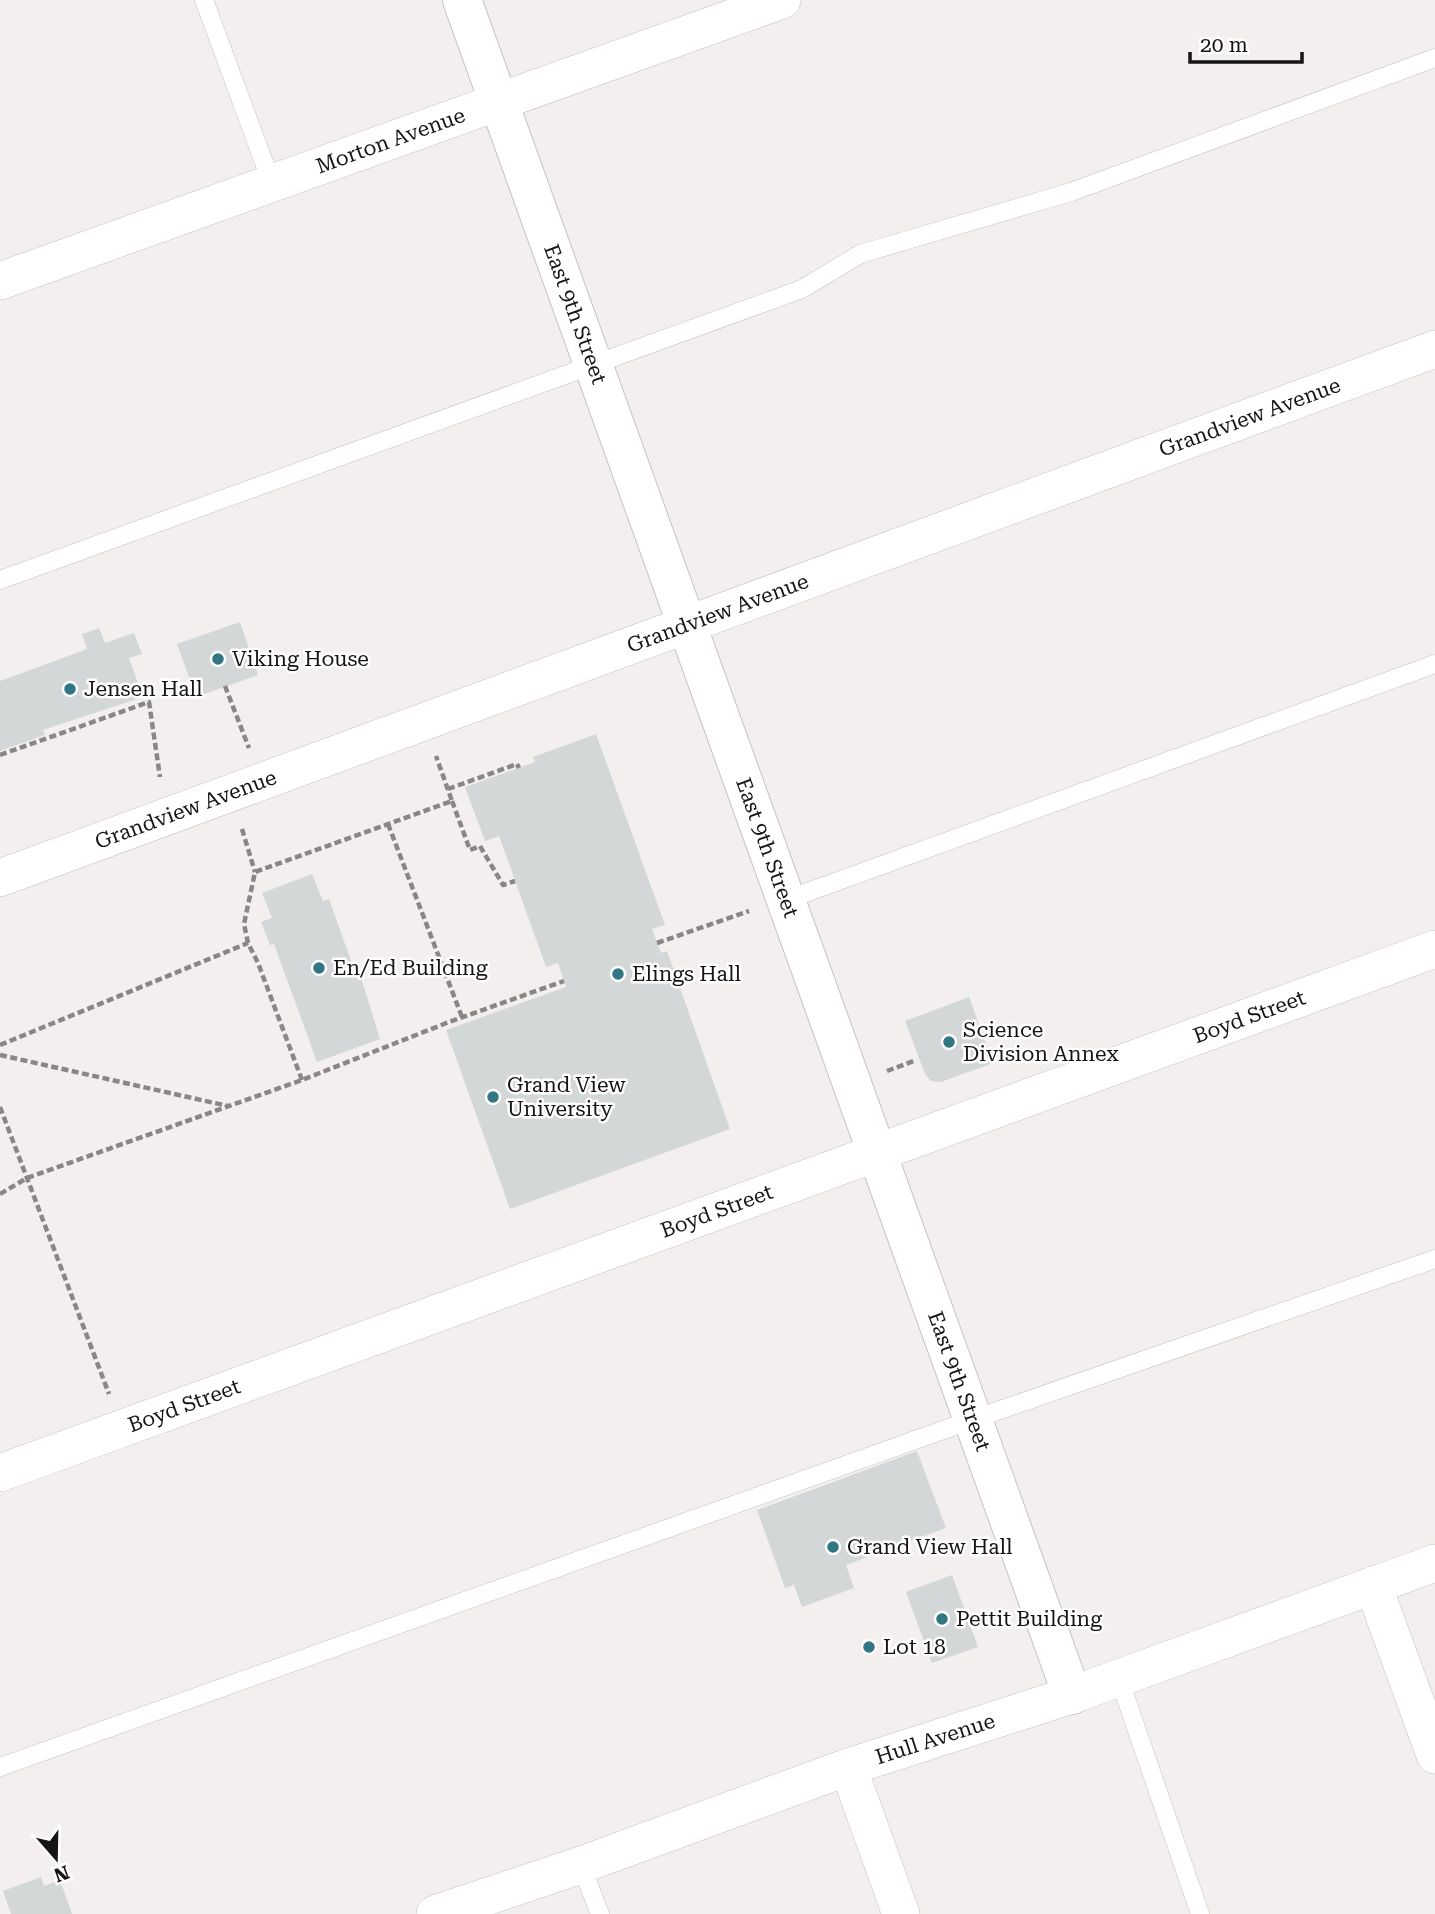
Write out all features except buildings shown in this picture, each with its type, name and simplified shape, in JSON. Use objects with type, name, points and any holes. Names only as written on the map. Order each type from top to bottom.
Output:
[{"type":"street","name":"East 9th Street","points":[[461,0],[596,366],[686,626],[878,1151],[1072,1695]]},
{"type":"street","name":"Morton Avenue","points":[[0,281],[782,0]]},
{"type":"street","name":"Grandview Avenue","points":[[0,878],[1435,349]]},
{"type":"street","name":"Boyd Street","points":[[0,1473],[1435,949]]},
{"type":"street","name":"Hull Avenue","points":[[435,1914],[581,1865],[848,1767],[1072,1695],[1435,1563]]},
{"type":"street","points":[[1373,1585],[1435,1755]]},
{"type":"street","points":[[848,1767],[901,1914]]},
{"type":"lane","points":[[204,0],[272,184]]},
{"type":"lane","points":[[0,580],[596,366],[802,289],[860,254],[1071,192],[1435,58]]},
{"type":"lane","points":[[786,899],[1435,664]]},
{"type":"lane","points":[[0,1767],[974,1419],[1435,1259]]},
{"type":"lane","points":[[1119,1678],[1200,1914]]},
{"type":"lane","points":[[581,1865],[600,1914]]},
{"type":"path","points":[[225,686],[245,788],[255,872],[244,924],[248,943],[302,1080]]},
{"type":"path","points":[[0,755],[149,702],[160,777]]},
{"type":"path","points":[[424,723],[470,850],[480,846],[503,885],[515,881]]},
{"type":"path","points":[[448,789],[517,764],[519,768]]},
{"type":"path","points":[[255,872],[452,801]]},
{"type":"path","points":[[388,824],[462,1017]]},
{"type":"path","points":[[657,943],[786,899]]},
{"type":"path","points":[[0,1045],[248,943]]},
{"type":"path","points":[[0,1194],[27,1178],[302,1080],[462,1017],[564,981]]},
{"type":"path","points":[[0,1055],[229,1106]]},
{"type":"path","points":[[0,1107],[122,1429]]},
{"type":"place","name":"Viking House","points":[[218,659]]},
{"type":"place","name":"Jensen Hall","points":[[70,689]]},
{"type":"place","name":"En/Ed Building","points":[[319,968]]},
{"type":"place","name":"Elings Hall","points":[[618,974]]},
{"type":"place","name":"Science Division Annex","points":[[949,1042]]},
{"type":"place","name":"Grand View University","points":[[493,1097]]},
{"type":"place","name":"Grand View Hall","points":[[833,1547]]},
{"type":"place","name":"Pettit Building","points":[[942,1619]]},
{"type":"place","name":"Lot 18","points":[[869,1647]]}]
